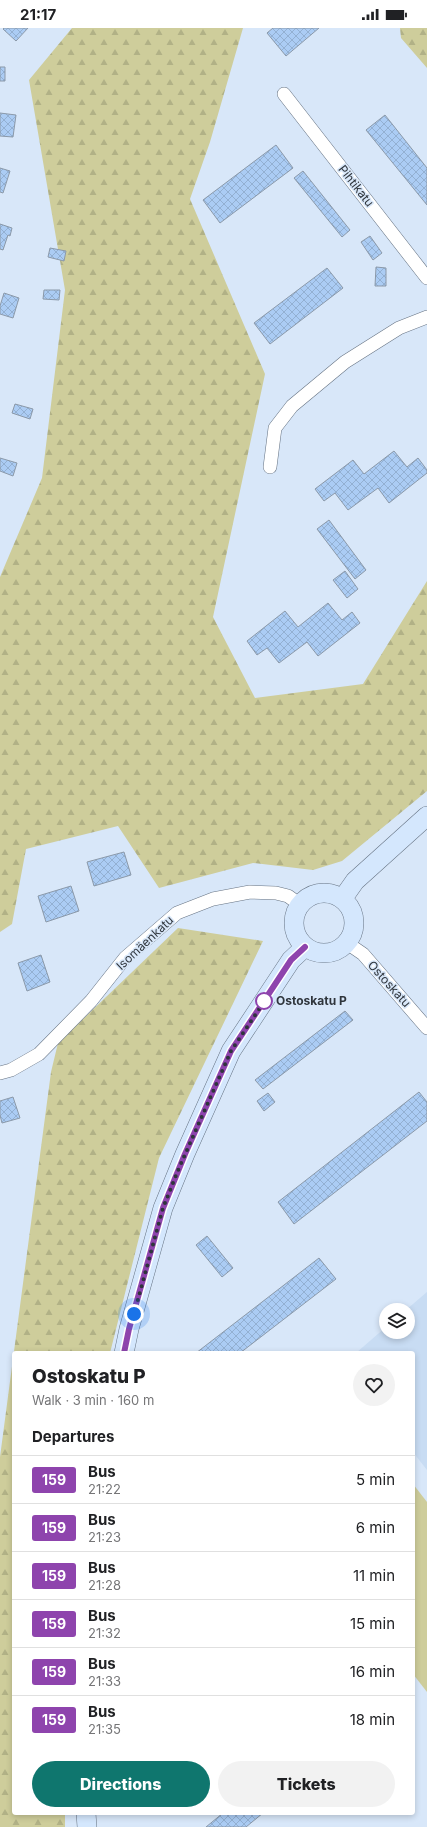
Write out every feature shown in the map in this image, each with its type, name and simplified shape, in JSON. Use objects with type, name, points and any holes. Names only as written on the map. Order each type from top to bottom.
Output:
[{"type":"street","name":"Pihtikatu","points":[[284,94],[427,278]]},
{"type":"street","points":[[270,467],[275,428],[292,406],[345,362],[399,328],[427,317]]},
{"type":"street","points":[[343,898],[355,881],[427,816]]},
{"type":"street","name":"Isomäenkatu","points":[[0,1073],[11,1070],[39,1054],[91,1001],[125,958],[152,933],[177,913],[213,899],[250,892],[276,892],[288,896],[299,904]]},
{"type":"street","points":[[328,892],[343,898],[352,909],[354,919],[353,934],[347,943],[339,950],[328,954],[314,952],[305,947],[295,935],[294,917],[299,904],[310,895],[318,893],[328,892]]},
{"type":"street","name":"Ostoskatu","points":[[347,943],[363,954],[423,1014],[427,1028]]},
{"type":"street","points":[[124,1351],[129,1329],[163,1208],[185,1154],[231,1051],[291,960],[305,947]]},
{"type":"street","points":[[86,1815],[87,1827]]},
{"type":"shaded area","points":[[427,1292],[427,1470],[415,1455],[415,1351],[358,1351],[379,1333],[379,1339],[415,1339],[414,1303]]},
{"type":"green space","points":[[72,28],[243,28],[210,142],[190,199],[265,374],[213,617],[255,698],[363,684],[427,581],[427,791],[342,861],[313,870],[253,863],[159,888],[118,826],[26,849],[12,924],[0,932],[0,577],[42,478],[65,290],[29,80]]},
{"type":"green space","points":[[400,28],[427,28],[427,68],[401,38]]},
{"type":"green space","points":[[178,928],[263,941],[159,1158],[111,1351],[14,1351],[51,1072],[58,1043]]},
{"type":"green space","points":[[12,1366],[12,1815],[65,1815],[65,1827],[0,1827],[0,1457]]},
{"type":"green space","points":[[415,1487],[427,1502],[427,1692],[415,1677]]},
{"type":"building","points":[[28,28],[16,41],[3,29]]},
{"type":"building","points":[[273,28],[319,28],[286,56],[267,33]]},
{"type":"building","points":[[0,67],[5,67],[5,81],[0,81]]},
{"type":"building","points":[[0,113],[16,115],[13,137],[0,136]]},
{"type":"building","points":[[385,115],[427,168],[427,205],[366,130]]},
{"type":"building","points":[[276,145],[293,168],[220,223],[203,200]]},
{"type":"building","points":[[0,168],[10,171],[3,193],[0,192]]},
{"type":"building","points":[[303,171],[350,230],[342,237],[294,178]]},
{"type":"building","points":[[0,224],[12,228],[3,250],[0,249]]},
{"type":"building","points":[[370,236],[382,253],[373,260],[361,242]]},
{"type":"building","points":[[50,248],[66,251],[64,261],[48,257]]},
{"type":"building","points":[[376,267],[386,268],[386,286],[375,286]]},
{"type":"building","points":[[327,268],[343,288],[270,344],[254,323]]},
{"type":"building","points":[[44,290],[60,290],[59,300],[43,299]]},
{"type":"building","points":[[4,293],[19,298],[13,318],[0,314],[0,306]]},
{"type":"building","points":[[15,404],[33,409],[30,419],[12,413]]},
{"type":"building","points":[[394,451],[407,467],[418,458],[427,470],[427,473],[389,503],[378,488],[348,510],[335,493],[324,501],[315,489],[353,460],[364,474]]},
{"type":"building","points":[[0,458],[17,463],[13,476],[0,471]]},
{"type":"building","points":[[329,520],[366,570],[355,579],[317,529]]},
{"type":"building","points":[[345,571],[358,589],[347,598],[333,580]]},
{"type":"building","points":[[328,603],[342,620],[352,612],[360,623],[318,656],[307,642],[279,663],[267,648],[257,655],[247,641],[285,611],[298,627]]},
{"type":"building","points":[[124,852],[131,875],[94,886],[87,862]]},
{"type":"building","points":[[71,886],[79,911],[46,922],[38,896]]},
{"type":"building","points":[[41,955],[50,982],[27,991],[18,963]]},
{"type":"building","points":[[345,1011],[353,1020],[263,1089],[255,1080]]},
{"type":"building","points":[[419,1092],[427,1102],[427,1121],[294,1224],[278,1202]]},
{"type":"building","points":[[268,1093],[275,1102],[264,1111],[257,1101]]},
{"type":"building","points":[[13,1097],[20,1118],[2,1123],[0,1115],[0,1101]]},
{"type":"building","points":[[207,1236],[233,1268],[222,1277],[196,1245]]},
{"type":"building","points":[[319,1258],[336,1279],[243,1351],[199,1351]]},
{"type":"building","points":[[221,1815],[261,1815],[246,1827],[206,1827]]},
{"type":"bus line","name":"159","points":[[124,1351],[129,1329],[163,1208],[185,1154],[231,1051],[291,960],[305,947]]},
{"type":"place","name":"Ostoskatu P","points":[[264,1001]]},
{"type":"route","points":[[134,1314],[163,1208],[179,1168],[231,1051],[266,999],[264,1001]]}]
